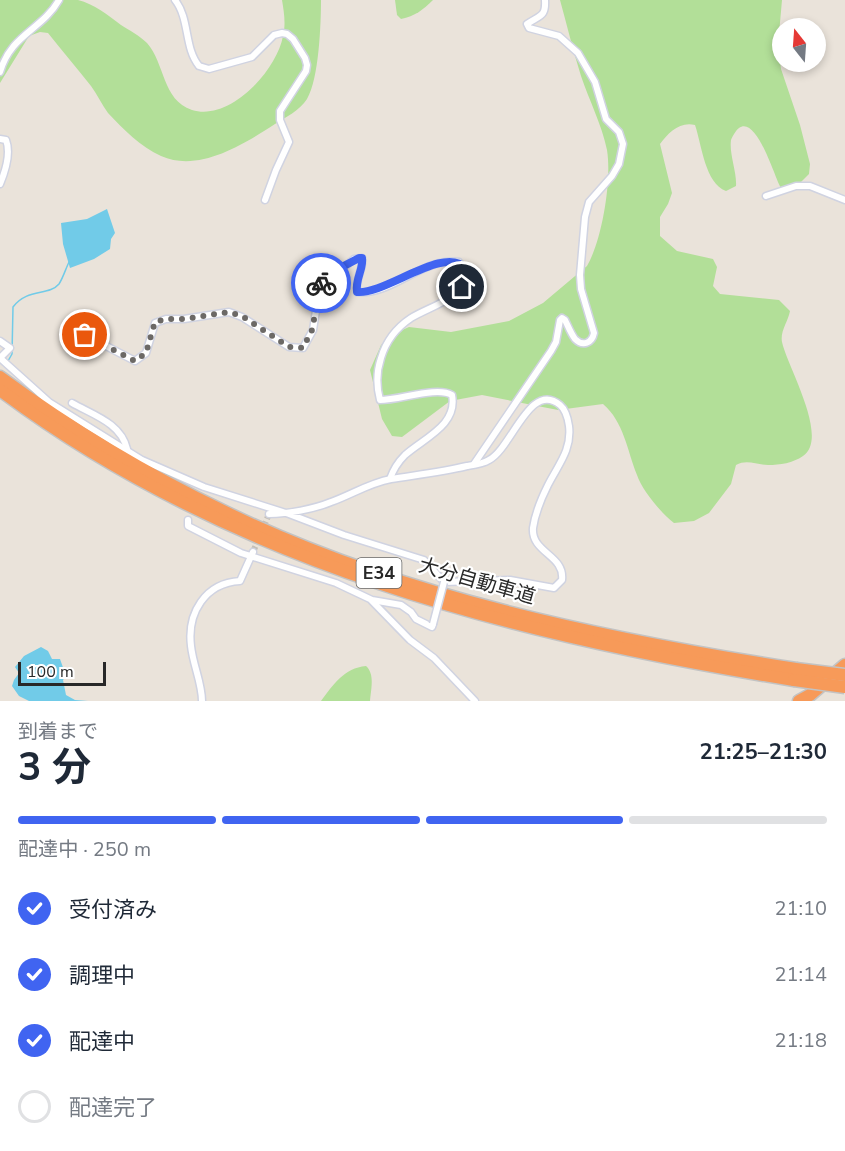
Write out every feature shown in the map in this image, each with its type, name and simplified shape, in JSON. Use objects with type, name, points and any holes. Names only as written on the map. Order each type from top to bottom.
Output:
[{"type":"highway","name":"大分自動車道","points":[[0,377],[87,436],[177,488],[246,521],[332,556],[434,590],[531,617],[795,674],[845,687]]},
{"type":"highway","name":"大分自動車道","points":[[2,391],[90,450],[175,498],[268,542],[369,581],[476,614],[646,654],[795,674],[845,675]]},
{"type":"highway","points":[[799,701],[810,695],[845,664]]},
{"type":"street","points":[[0,72],[6,54],[59,0]]},
{"type":"street","points":[[175,0],[185,19],[192,51],[199,66],[209,69],[252,57],[274,35],[282,33],[293,39],[305,58],[306,71],[280,111],[280,120],[289,142],[265,200]]},
{"type":"street","points":[[474,465],[551,351],[556,342],[560,320],[562,318],[565,320],[576,339],[583,343],[589,343],[594,338],[581,289],[585,217],[589,202],[612,176],[619,164],[623,144],[619,132],[606,119],[595,82],[578,53],[558,36],[529,28],[527,24],[543,15],[546,10],[545,0]]},
{"type":"street","points":[[0,139],[6,140],[8,148],[4,175],[0,184]]},
{"type":"street","points":[[766,196],[796,186],[810,186],[845,200]]},
{"type":"street","points":[[85,335],[135,361],[146,353],[155,322],[229,312],[242,316],[289,347],[303,348],[312,330],[323,277],[343,268],[354,259],[362,258],[363,263],[356,283],[357,292],[365,293],[382,288],[428,267],[450,261],[459,262],[466,272],[462,287],[456,295],[398,328],[384,348],[376,386],[380,400],[447,391],[452,395],[454,404],[443,425],[405,454],[390,480]]},
{"type":"street","points":[[0,341],[10,348],[1,359],[49,402],[163,471],[204,487],[289,514],[344,535],[424,560],[444,582],[510,580],[554,588],[562,580],[561,567],[553,557],[538,546],[533,532],[534,522],[549,483],[566,452],[569,429],[564,410],[549,400],[532,405],[500,452],[489,461],[444,472],[390,480],[364,487],[331,503],[289,514],[269,514]]},
{"type":"street","points":[[72,403],[115,428],[124,439],[126,449]]},
{"type":"street","points":[[201,494],[204,487]]},
{"type":"street","points":[[188,520],[188,526],[199,533],[240,553],[252,554],[336,583],[372,600],[401,605],[416,619],[432,627],[444,582]]},
{"type":"street","points":[[202,701],[191,649],[190,636],[193,620],[199,606],[211,590],[229,582],[240,581],[252,554]]},
{"type":"street","points":[[372,600],[410,640],[434,658],[475,701]]},
{"type":"green space","points":[[0,0],[78,0],[95,7],[147,43],[153,51],[169,90],[182,105],[192,110],[207,112],[236,101],[262,78],[272,64],[284,32],[282,0],[321,0],[318,51],[311,90],[300,107],[288,116],[221,154],[190,161],[161,156],[146,148],[108,113],[91,86],[48,33],[40,32],[29,36],[0,83]]},
{"type":"green space","points":[[395,0],[433,0],[418,12],[401,19],[397,15]]},
{"type":"green space","points":[[560,0],[782,0],[780,18],[772,18],[772,72],[782,72],[800,125],[810,164],[809,174],[801,182],[781,188],[759,139],[746,126],[739,128],[731,140],[736,186],[726,191],[719,187],[709,172],[695,125],[679,126],[660,144],[672,193],[660,217],[660,236],[677,251],[713,259],[717,267],[713,286],[720,294],[779,300],[790,311],[782,334],[782,342],[810,418],[812,434],[810,447],[803,456],[786,463],[768,465],[744,462],[736,465],[731,484],[709,513],[694,521],[674,523],[652,501],[639,481],[616,419],[603,404],[558,410],[482,395],[450,401],[402,437],[392,436],[382,419],[370,370],[381,345],[393,334],[409,327],[451,332],[509,321],[543,303],[587,266],[601,226],[607,193],[608,163],[605,141],[581,76]]},
{"type":"green space","points":[[366,666],[371,673],[370,701],[321,701],[345,674],[358,667]]},
{"type":"water","points":[[107,209],[115,233],[111,239],[110,249],[94,259],[70,268],[63,244],[61,223],[87,219]]},
{"type":"water","points":[[41,647],[48,651],[52,659],[60,659],[66,676],[63,680],[66,695],[75,700],[88,701],[29,701],[19,696],[12,686],[19,673],[15,667],[24,656]]},
{"type":"waterway","points":[[8,361],[12,354],[13,307],[25,297],[55,288],[69,262]]},
{"type":"tunnel","points":[[253,552],[269,514]]},
{"type":"way so far","points":[[85,335],[135,361],[146,353],[155,322],[229,312],[242,316],[272,338],[289,347],[303,348],[316,316],[321,283]]},
{"type":"route","points":[[321,283],[323,277],[329,273],[343,268],[354,259],[362,258],[363,263],[356,283],[357,292],[365,293],[382,288],[407,275],[450,261],[459,262],[465,268],[462,287]]}]
